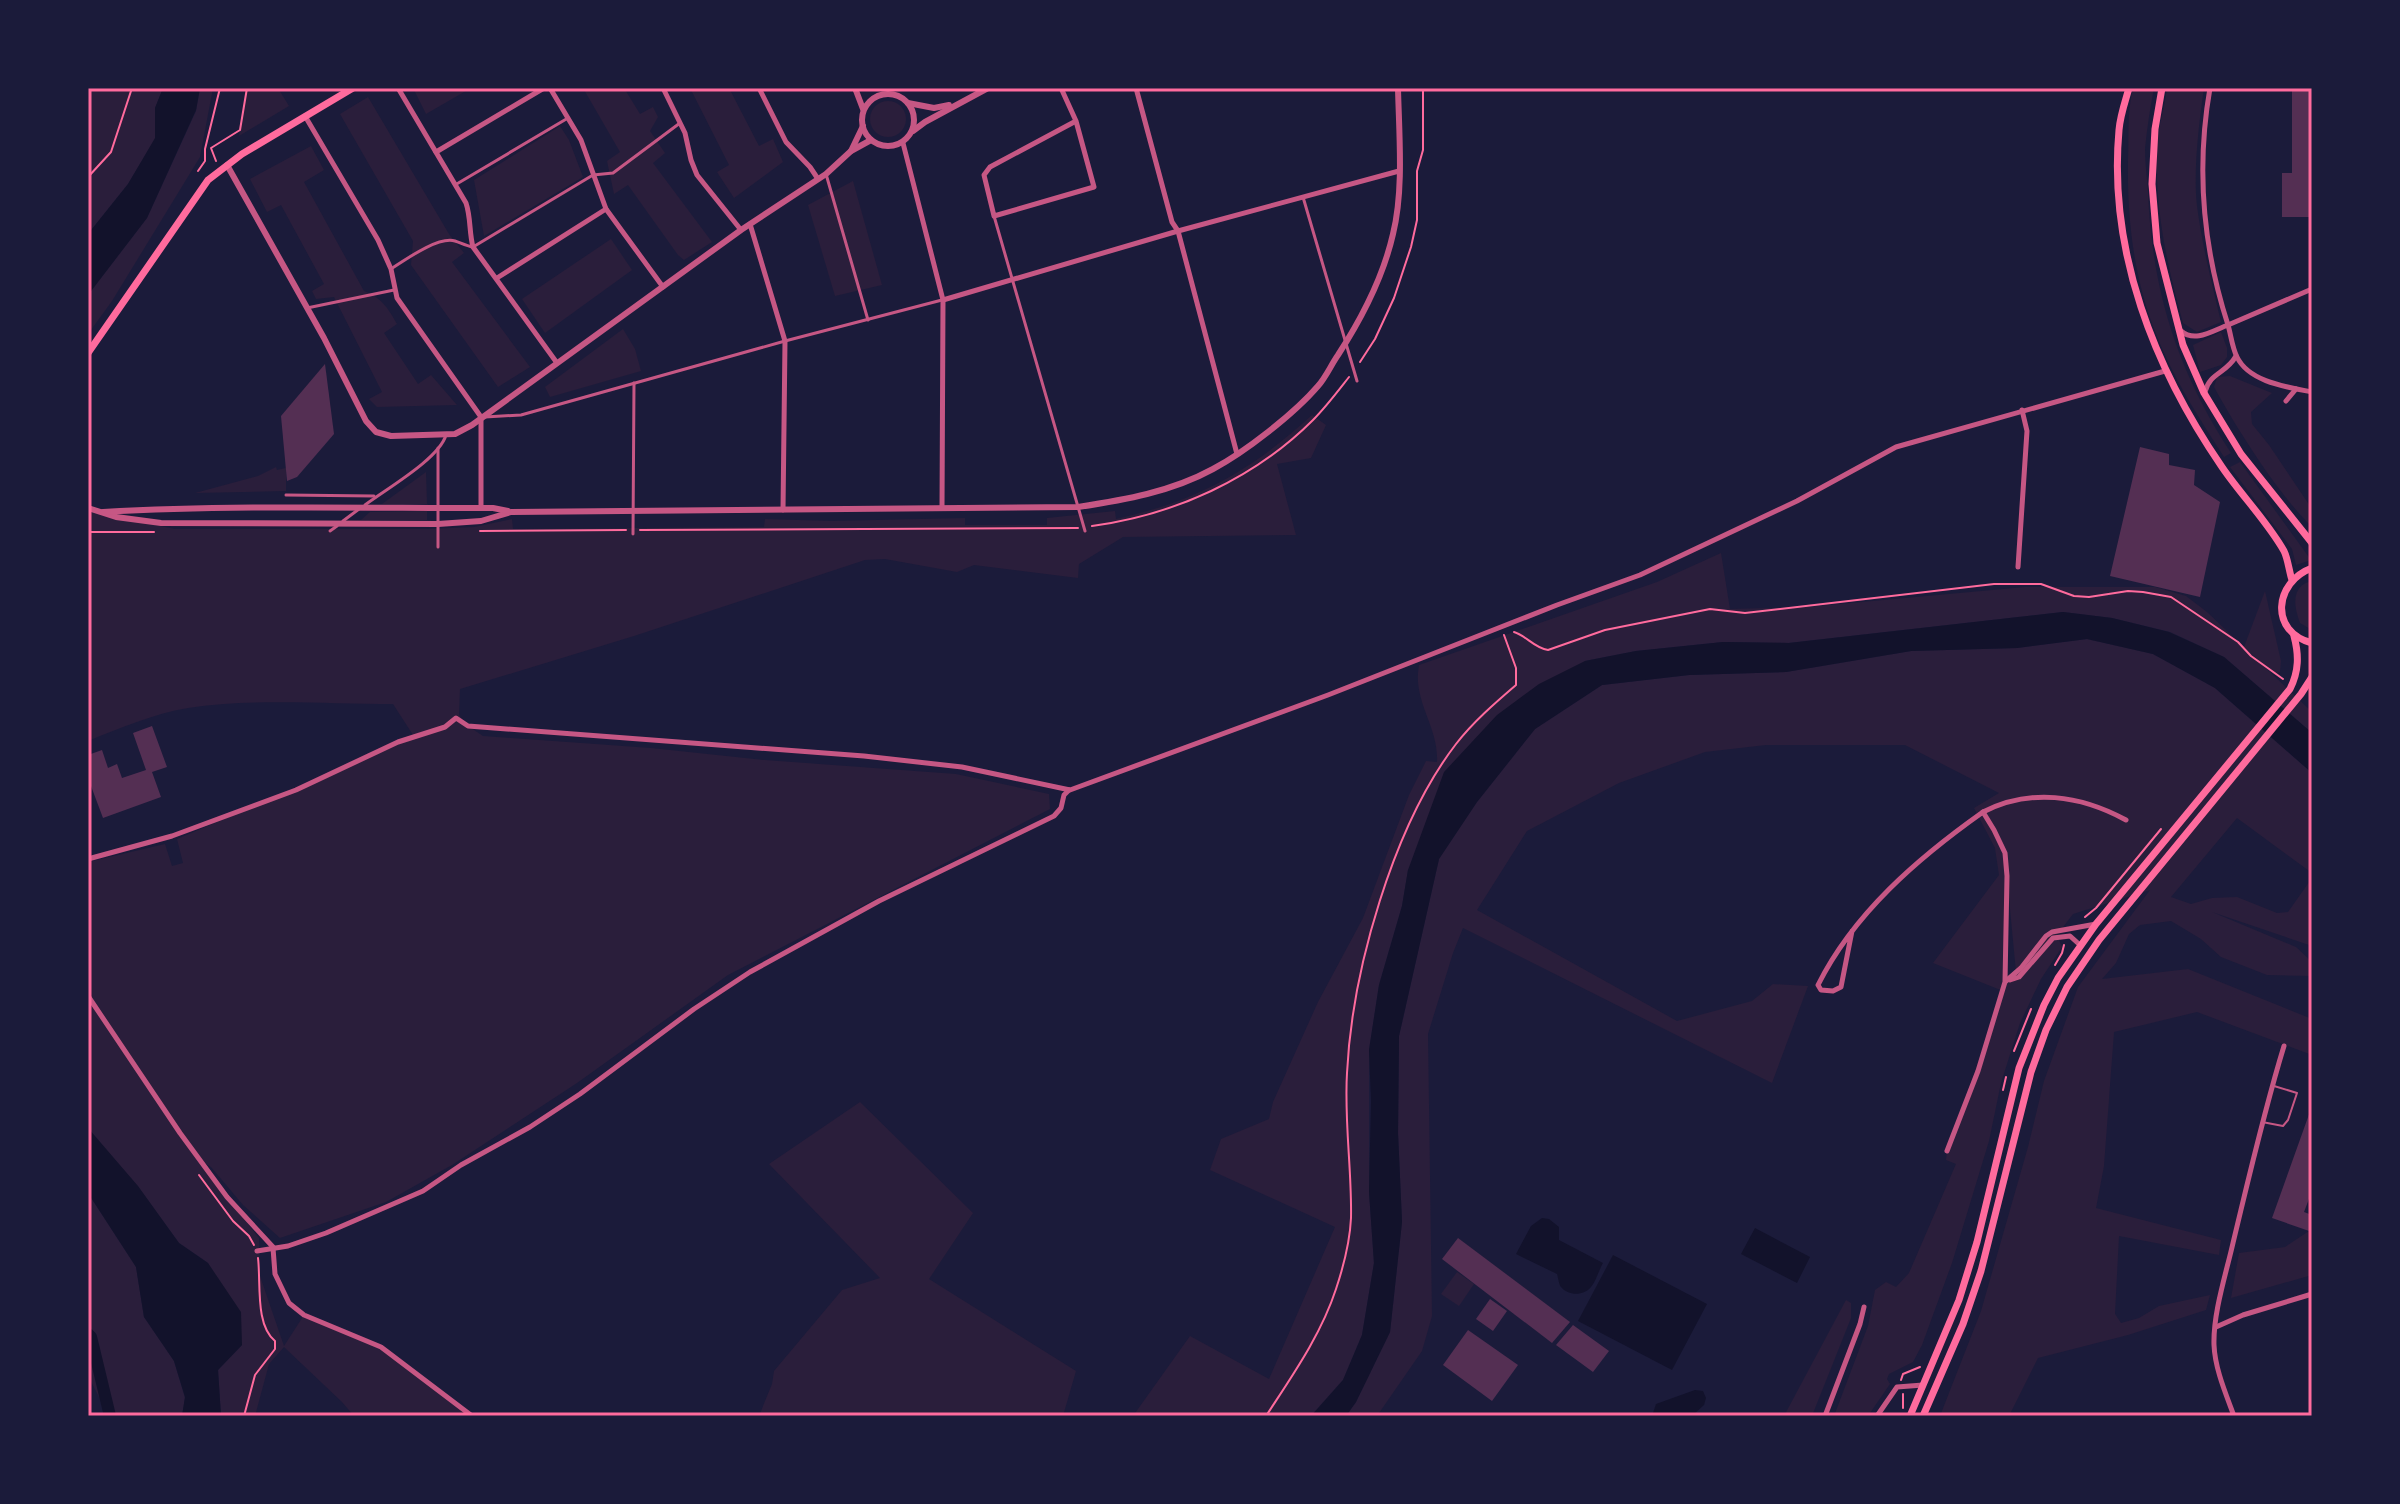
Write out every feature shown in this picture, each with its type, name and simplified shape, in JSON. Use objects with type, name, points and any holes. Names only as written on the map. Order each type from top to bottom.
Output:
[{"type":"main road","points":[[88,353],[208,180],[242,154],[353,88]]},
{"type":"main road","points":[[2129,88],[2119,128],[2119,188],[2125,248],[2135,291],[2165,371],[2221,466],[2285,553],[2292,580]]},
{"type":"main road","points":[[2162,88],[2155,129],[2152,184],[2157,243],[2177,327],[2204,393],[2241,454],[2312,543]]},
{"type":"main road","points":[[1910,1416],[1948,1330],[1968,1273],[2019,1068],[2044,1005],[2096,924],[2290,689],[2298,658],[2294,636],[2285,624],[2281,609],[2283,593],[2292,580],[2312,568]]},
{"type":"main road","points":[[2294,636],[2312,643]]},
{"type":"main road","points":[[1923,1416],[1977,1285],[2031,1072],[2046,1030],[2067,987],[2099,940],[2311,679]]},
{"type":"street","points":[[398,88],[471,217],[473,247],[557,363]]},
{"type":"street","points":[[436,152],[547,88],[581,140],[606,209],[663,287]]},
{"type":"street","points":[[663,88],[680,123],[697,175],[741,230]]},
{"type":"street","points":[[759,88],[786,142],[818,179]]},
{"type":"street","points":[[851,151],[863,126],[863,109],[855,88]]},
{"type":"street","points":[[868,88],[876,96]]},
{"type":"street","points":[[863,126],[871,140],[880,145],[903,143],[913,131],[988,88]]},
{"type":"street","points":[[994,216],[1094,187],[1076,121],[1061,88]]},
{"type":"street","points":[[1136,88],[1172,222],[1178,231],[1237,454]]},
{"type":"street","points":[[98,512],[167,508],[493,508],[511,512],[1078,507],[1126,500],[1168,488],[1213,470],[1280,421],[1318,386],[1345,345],[1377,286],[1394,232],[1399,171],[1398,88]]},
{"type":"street","points":[[2210,88],[2203,128],[2202,187],[2215,285],[2236,356],[2247,371],[2312,392]]},
{"type":"street","points":[[863,109],[882,94],[899,96],[908,103],[934,108],[956,104]]},
{"type":"street","points":[[908,103],[915,122],[913,131]]},
{"type":"street","points":[[305,116],[378,240],[391,269],[397,298],[481,417],[481,508]]},
{"type":"street","points":[[455,185],[568,118]]},
{"type":"street","points":[[1076,121],[990,167],[984,175],[1084,529]]},
{"type":"street","points":[[391,269],[442,240],[473,247],[593,175],[613,173],[680,123]]},
{"type":"street","points":[[227,165],[366,421],[376,432],[391,436],[446,435],[461,431],[741,230],[826,174],[851,151],[871,140]]},
{"type":"street","points":[[903,143],[943,300],[942,509]]},
{"type":"street","points":[[481,417],[521,415],[1399,171]]},
{"type":"street","points":[[826,174],[868,320]]},
{"type":"street","points":[[1303,197],[1357,381]]},
{"type":"street","points":[[497,278],[606,209]]},
{"type":"street","points":[[750,224],[785,341],[783,510]]},
{"type":"street","points":[[2177,327],[2187,336],[2196,337],[2312,289]]},
{"type":"street","points":[[307,308],[394,290]]},
{"type":"street","points":[[2204,393],[2213,376],[2230,367],[2236,356]]},
{"type":"street","points":[[257,1251],[288,1246],[326,1233],[423,1191],[580,1094],[694,1009],[750,972],[879,901],[1054,816],[1061,808],[1064,795],[1070,790],[1640,575],[1797,501],[1896,447],[2165,371]]},
{"type":"street","points":[[633,532],[634,383]]},
{"type":"street","points":[[2286,401],[2296,389]]},
{"type":"street","points":[[2018,567],[2027,431],[2022,410]]},
{"type":"street","points":[[330,531],[428,459],[446,435]]},
{"type":"street","points":[[438,448],[438,547]]},
{"type":"street","points":[[286,495],[377,496]]},
{"type":"street","points":[[88,508],[116,517],[161,523],[438,524],[481,521],[511,512]]},
{"type":"street","points":[[88,859],[172,836],[296,790],[398,742],[445,727],[456,718],[468,726],[864,756],[962,767],[1070,790]]},
{"type":"street","points":[[1852,931],[1841,987],[1833,991],[1821,990],[1818,985],[1828,964],[1852,931],[1878,899],[1935,847],[1983,812],[2016,799],[2059,797],[2096,805],[2126,820]]},
{"type":"street","points":[[1947,1151],[1978,1071],[2005,982],[2005,853],[1983,812]]},
{"type":"street","points":[[2005,982],[2052,932],[2096,924]]},
{"type":"street","points":[[2005,982],[2019,977],[2053,938],[2070,936],[2080,945]]},
{"type":"street","points":[[88,996],[180,1133],[227,1197],[273,1248],[275,1274],[289,1303],[304,1315],[381,1347],[472,1416]]},
{"type":"street","points":[[2234,1416],[2219,1372],[2214,1346],[2216,1327],[2261,1122],[2284,1046]]},
{"type":"street","points":[[2216,1327],[2243,1315],[2312,1294]]},
{"type":"street","points":[[1825,1416],[1864,1307]]},
{"type":"street","points":[[1877,1416],[1897,1387],[1924,1385]]},
{"type":"lane","points":[[2261,1122],[2283,1126],[2297,1093],[2272,1085]]},
{"type":"path","points":[[88,177],[111,152],[132,88]]},
{"type":"path","points":[[198,171],[205,161],[205,149],[220,88]]},
{"type":"path","points":[[216,159],[211,148],[240,130],[247,88]]},
{"type":"path","points":[[474,531],[1084,529],[1166,510],[1229,482],[1258,465],[1313,420],[1353,371],[1383,321],[1404,272],[1417,220],[1417,171],[1423,150],[1423,88]]},
{"type":"path","points":[[88,532],[157,532]]},
{"type":"path","points":[[1511,632],[1523,635],[1540,649],[1548,650],[1605,630],[1710,609],[1745,613],[1994,584],[2041,584],[2074,596],[2128,591],[2171,597],[2238,642],[2251,656],[2286,681]]},
{"type":"path","points":[[1266,1416],[1312,1344],[1336,1290],[1351,1222],[1347,1073],[1353,1010],[1377,910],[1393,862],[1439,768],[1466,733],[1516,685],[1516,668],[1504,634]]},
{"type":"path","points":[[2082,918],[2096,908],[2165,824]]},
{"type":"path","points":[[2014,1053],[2017,1044]]},
{"type":"path","points":[[2002,1094],[2008,1072]]},
{"type":"path","points":[[244,1416],[255,1375],[275,1349],[275,1341],[268,1335],[261,1317],[257,1251]]},
{"type":"path","points":[[1901,1379],[1903,1374],[1923,1365]]},
{"type":"path","points":[[1899,1416],[1903,1408],[1903,1395]]},
{"type":"shaded area","points":[[88,88],[163,88],[155,108],[156,138],[128,184],[88,234]]},
{"type":"shaded area","points":[[163,88],[200,88],[196,110],[147,218],[88,295],[88,234],[128,184],[155,138],[155,108]]},
{"type":"shaded area","points":[[200,88],[213,88],[200,157],[112,301],[88,334],[88,295],[147,218],[196,111]]},
{"type":"shaded area","points":[[247,88],[278,88],[289,106],[239,136]]},
{"type":"shaded area","points":[[413,88],[471,88],[426,114]]},
{"type":"shaded area","points":[[583,88],[624,88],[640,114],[653,107],[658,117],[650,131],[665,153],[653,163],[712,242],[684,260],[628,185],[614,194],[607,161],[620,152]]},
{"type":"shaded area","points":[[690,88],[729,88],[759,146],[773,139],[783,162],[734,198],[717,172],[729,165]]},
{"type":"shaded area","points":[[2133,88],[2154,88],[2145,154],[2150,228],[2162,296],[2182,360],[2231,453],[2224,457],[2170,366],[2142,292],[2133,249],[2128,183]]},
{"type":"shaded area","points":[[2167,88],[2204,88],[2197,147],[2196,193],[2221,322],[2197,332],[2183,323],[2166,255],[2159,207],[2158,137]]},
{"type":"shaded area","points":[[368,97],[449,234],[464,253],[452,262],[530,367],[498,387],[411,265],[413,241],[340,114]]},
{"type":"shaded area","points":[[888,101],[901,106],[906,119],[901,132],[888,137],[875,132],[870,119],[875,106]]},
{"type":"shaded area","points":[[560,126],[569,140],[583,177],[484,236],[474,180]]},
{"type":"shaded area","points":[[311,146],[324,170],[304,182],[364,291],[384,304],[397,324],[384,333],[418,384],[431,375],[457,405],[377,407],[369,399],[382,392],[334,297],[316,299],[312,291],[324,284],[281,205],[267,212],[250,179]]},
{"type":"shaded area","points":[[853,181],[882,285],[835,296],[808,205]]},
{"type":"shaded area","points":[[611,239],[632,270],[545,333],[522,299]]},
{"type":"shaded area","points":[[623,329],[635,349],[641,371],[550,397],[545,387]]},
{"type":"shaded area","points":[[2221,332],[2227,357],[2221,365],[2200,372],[2193,345]]},
{"type":"shaded area","points":[[2230,376],[2272,393],[2251,412],[2252,424],[2312,509],[2312,527],[2259,460],[2214,387],[2217,377]]},
{"type":"shaded area","points":[[1312,415],[1326,425],[1311,458],[1277,464],[1296,535],[1123,537],[1079,564],[1078,578],[974,565],[957,572],[885,559],[865,560],[460,689],[459,715],[462,722],[483,736],[956,774],[1049,794],[1050,809],[728,975],[577,1083],[452,1165],[386,1202],[280,1238],[243,1205],[211,1167],[195,1157],[259,1238],[260,1276],[284,1346],[304,1315],[381,1347],[476,1416],[354,1416],[284,1347],[269,1364],[255,1416],[221,1416],[218,1370],[242,1345],[208,1263],[179,1243],[138,1187],[88,1128],[88,862],[165,844],[172,866],[183,863],[177,839],[340,770],[413,735],[393,704],[263,702],[188,708],[137,722],[88,741],[88,508],[175,529],[427,529],[474,527],[512,519],[513,529],[764,527],[765,519],[965,518],[965,525],[1047,525],[1047,518],[1115,511],[1116,519],[1198,493],[1245,468]]},
{"type":"shaded area","points":[[2240,462],[2311,560],[2296,565],[2292,549],[2230,467]]},
{"type":"shaded area","points":[[276,467],[277,470],[286,468],[286,491],[195,493],[258,476]]},
{"type":"shaded area","points":[[426,472],[427,504],[382,504]]},
{"type":"shaded area","points":[[427,511],[427,520],[361,520],[370,512]]},
{"type":"shaded area","points":[[1721,553],[1730,609],[1807,607],[2025,587],[2155,587],[2186,596],[2207,612],[2312,712],[2312,733],[2224,657],[2170,632],[2112,618],[2063,612],[1788,643],[1723,642],[1636,651],[1585,661],[1408,870],[1402,906],[1379,985],[1369,1050],[1369,1192],[1374,1263],[1362,1335],[1343,1380],[1311,1416],[1133,1416],[1190,1336],[1269,1379],[1335,1227],[1210,1170],[1221,1139],[1269,1119],[1273,1102],[1318,1002],[1363,918],[1409,795],[1426,761],[1437,762],[1434,737],[1419,690],[1419,665],[1657,582]]},
{"type":"shaded area","points":[[2312,581],[2312,630],[2300,623],[2295,604],[2300,587]]},
{"type":"shaded area","points":[[2265,591],[2281,661],[2280,672],[2275,675],[2244,647]]},
{"type":"shaded area","points":[[2063,612],[2112,618],[2169,632],[2224,657],[2312,733],[2312,773],[2215,688],[2153,654],[2087,639],[2017,648],[1911,651],[1786,672],[1689,675],[1602,685],[1535,729],[1477,802],[1439,859],[1399,1036],[1398,1133],[1402,1222],[1390,1332],[1346,1416],[1311,1416],[1343,1380],[1362,1335],[1374,1263],[1369,1192],[1369,1050],[1379,985],[1402,906],[1408,870],[1444,772],[1497,715],[1539,684],[1585,661],[1636,651],[1723,642],[1789,643]]},
{"type":"shaded area","points":[[2087,639],[2153,654],[2215,688],[2312,773],[2312,873],[2237,818],[2171,897],[2191,904],[2212,898],[2237,897],[2277,913],[2288,912],[2312,878],[2312,946],[2212,912],[2296,947],[2312,962],[2312,976],[2267,975],[2221,957],[2201,939],[2171,921],[2140,925],[2129,934],[2116,963],[2102,979],[2188,969],[2312,1019],[2312,1055],[2197,1012],[2114,1032],[2104,1166],[2096,1208],[2221,1240],[2219,1255],[2119,1236],[2115,1314],[2121,1323],[2139,1318],[2159,1306],[2210,1295],[2206,1310],[2128,1335],[2038,1358],[2009,1416],[1940,1416],[1981,1311],[2044,1081],[2078,987],[2150,890],[2073,914],[2057,935],[2062,947],[2041,979],[2020,1023],[1952,1263],[1922,1345],[1913,1362],[1889,1374],[1887,1379],[1890,1384],[1868,1416],[1834,1416],[1868,1326],[1875,1290],[1886,1282],[1896,1287],[1909,1273],[1956,1164],[1946,1160],[1947,1151],[2003,991],[1933,963],[1999,875],[1995,848],[1974,808],[1999,793],[1905,745],[1766,745],[1705,752],[1619,783],[1527,831],[1477,910],[1677,1021],[1752,1001],[1773,984],[1808,986],[1772,1083],[1463,928],[1428,1034],[1432,1316],[1422,1351],[1377,1416],[1346,1416],[1390,1332],[1402,1222],[1398,1133],[1399,1036],[1439,859],[1477,802],[1535,729],[1602,685],[1689,675],[1786,672],[1911,651],[2017,648]],"holes":[[[2008,888],[2016,972],[2005,981]]]},
{"type":"shaded area","points":[[860,1102],[973,1213],[929,1279],[1076,1371],[1063,1416],[759,1416],[774,1371],[842,1290],[880,1278],[769,1164]]},
{"type":"shaded area","points":[[88,1128],[138,1186],[179,1243],[208,1263],[241,1312],[242,1345],[218,1370],[221,1416],[182,1416],[185,1397],[174,1361],[144,1317],[136,1267],[88,1193]]},
{"type":"shaded area","points":[[88,1193],[136,1267],[144,1317],[174,1361],[185,1398],[182,1416],[109,1416],[88,1376]]},
{"type":"shaded area","points":[[1542,1218],[1559,1227],[1559,1240],[1603,1263],[1588,1290],[1572,1293],[1564,1290],[1557,1274],[1516,1254],[1531,1226]]},
{"type":"shaded area","points":[[1755,1228],[1810,1257],[1797,1283],[1741,1254]]},
{"type":"shaded area","points":[[2312,1232],[2312,1275],[2231,1298],[2239,1253],[2285,1247]]},
{"type":"shaded area","points":[[1613,1255],[1707,1304],[1672,1370],[1578,1321]]},
{"type":"shaded area","points":[[1457,1272],[1474,1284],[1459,1306],[1441,1294]]},
{"type":"shaded area","points":[[1846,1300],[1851,1303],[1851,1318],[1812,1416],[1784,1416]]},
{"type":"shaded area","points":[[1695,1390],[1703,1391],[1706,1398],[1704,1405],[1692,1416],[1654,1416],[1656,1404]]},
{"type":"building","points":[[2292,88],[2312,88],[2312,217],[2282,217],[2282,173],[2292,173]]},
{"type":"building","points":[[325,364],[334,434],[297,477],[287,481],[281,416]]},
{"type":"building","points":[[2140,447],[2169,454],[2169,465],[2195,470],[2194,485],[2220,502],[2200,597],[2110,576]]},
{"type":"building","points":[[152,726],[167,767],[152,772],[161,797],[103,818],[88,778],[88,755],[102,750],[108,768],[117,764],[122,778],[146,770],[133,733]]},
{"type":"building","points":[[2312,1106],[2312,1191],[2304,1212],[2312,1215],[2312,1232],[2272,1218]]},
{"type":"building","points":[[1458,1238],[1570,1322],[1552,1343],[1442,1259]]},
{"type":"building","points":[[1490,1299],[1507,1311],[1493,1331],[1476,1319]]},
{"type":"building","points":[[1573,1325],[1609,1351],[1593,1372],[1556,1345]]},
{"type":"building","points":[[1468,1330],[1518,1365],[1492,1401],[1443,1365]]},
{"type":"waterway","points":[[88,1334],[110,1416]]}]
